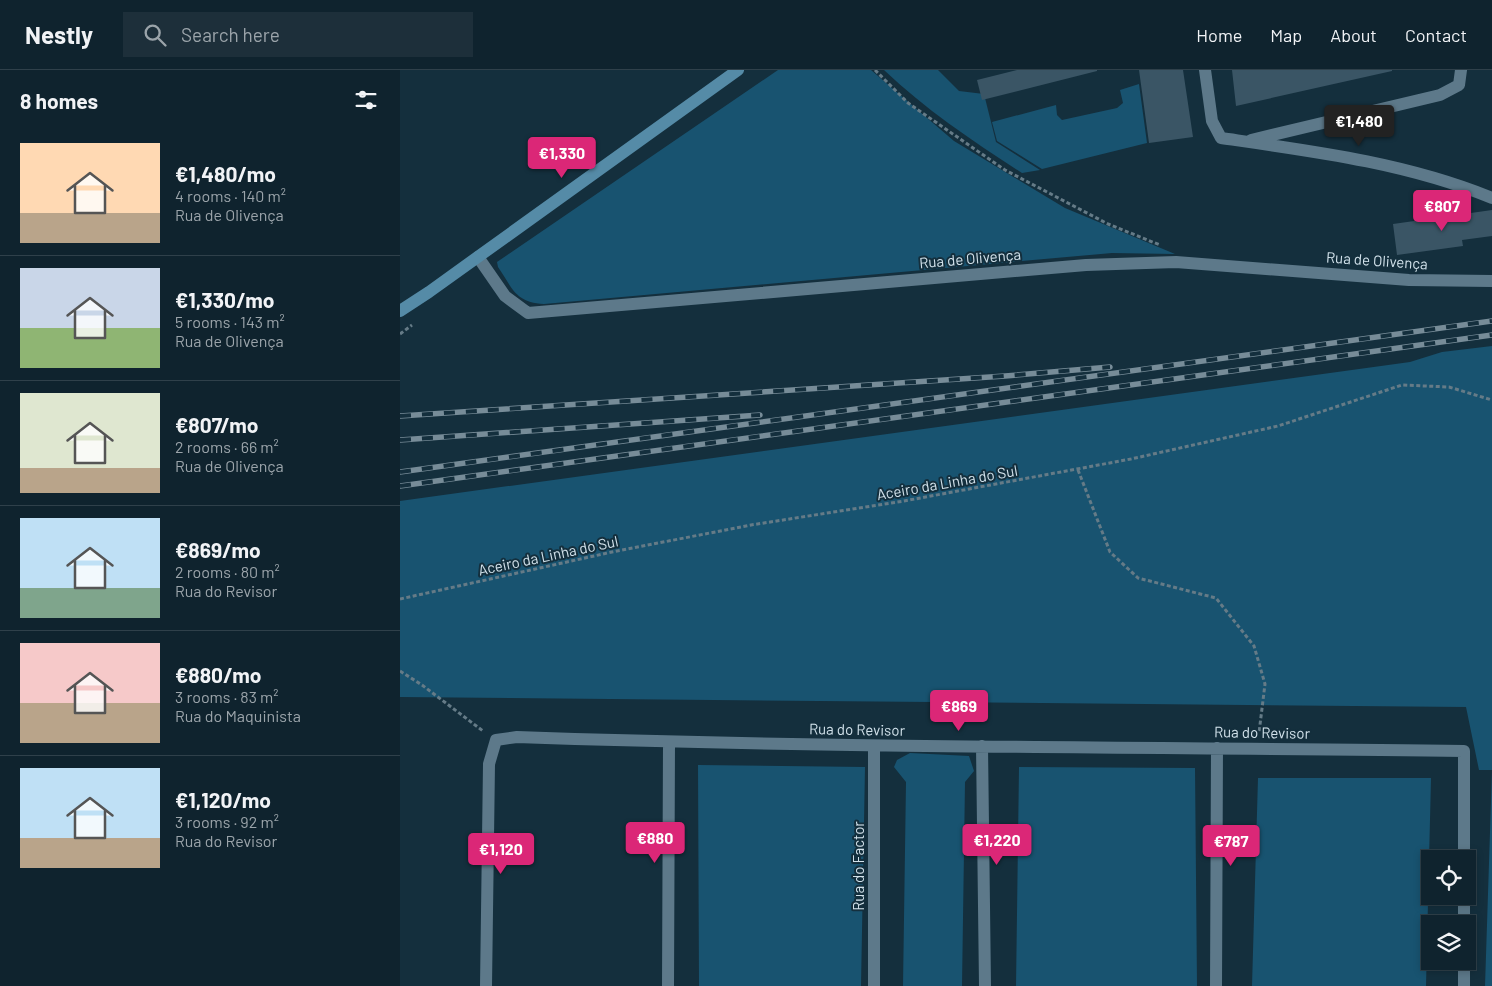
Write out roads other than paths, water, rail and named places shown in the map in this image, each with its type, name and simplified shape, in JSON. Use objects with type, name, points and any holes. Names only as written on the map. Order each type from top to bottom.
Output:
[{"type":"main road","points":[[400,311],[738,70]]},
{"type":"street","points":[[1205,70],[1212,121],[1221,138],[1300,149],[1386,166],[1460,185],[1492,198]]},
{"type":"street","points":[[1244,141],[1440,96],[1459,85],[1461,70]]},
{"type":"street","name":"Rua de Olivença","points":[[478,257],[505,296],[528,313],[1086,265],[1176,262],[1409,280],[1492,281]]},
{"type":"street","name":"Rua do Revisor","points":[[486,986],[489,764],[496,740],[517,737],[874,746],[1464,750],[1464,850]]},
{"type":"street","points":[[668,986],[669,742]]},
{"type":"street","name":"Rua do Factor","points":[[874,746],[874,986]]},
{"type":"street","points":[[982,746],[985,986]]},
{"type":"street","points":[[1216,986],[1217,748]]},
{"type":"street","points":[[1464,970],[1464,986]]},
{"type":"railway","points":[[400,472],[1492,321]]},
{"type":"railway","points":[[400,486],[1492,335]]},
{"type":"railway","points":[[400,416],[1005,376],[1110,367]]},
{"type":"railway","points":[[400,440],[760,415]]}]
